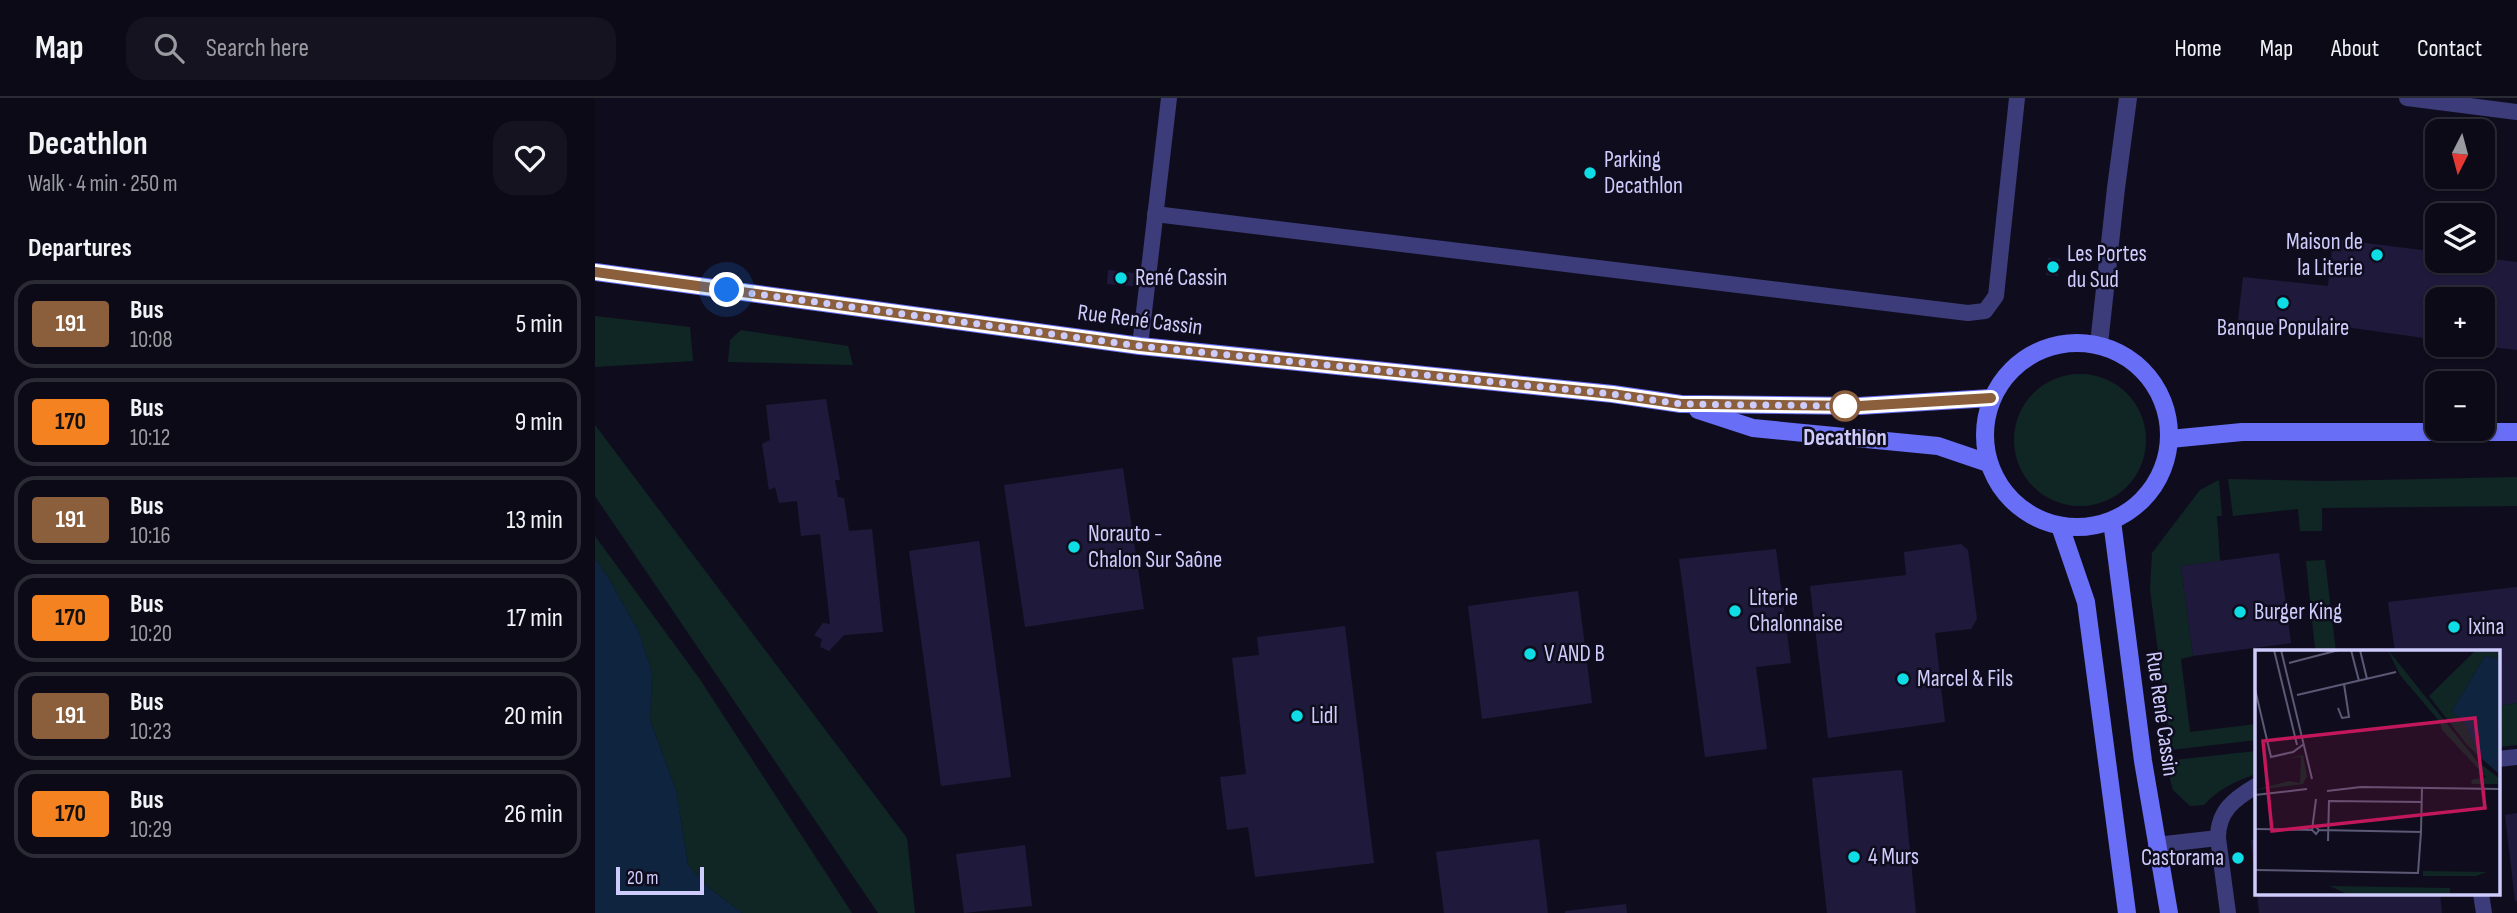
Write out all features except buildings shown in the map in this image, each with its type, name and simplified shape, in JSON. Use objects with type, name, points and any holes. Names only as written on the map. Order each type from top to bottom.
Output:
[{"type":"main road","name":"Rue René Cassin","points":[[595,272],[1140,346],[1612,394],[1681,404],[1859,406],[1991,398]]},
{"type":"main road","points":[[2099,344],[2137,364],[2155,385],[2167,411],[2170,439],[2165,465],[2153,489],[2135,508],[2112,521],[2086,527],[2060,526],[2036,518],[2015,504],[1999,486],[1988,463],[1984,430],[1991,398],[2007,374],[2029,355],[2056,345],[2099,344]]},
{"type":"main road","name":"Rue René Cassin","points":[[1681,404],[1753,428],[1938,446],[1988,463]]},
{"type":"main road","points":[[2170,439],[2242,432],[2517,432]]},
{"type":"main road","name":"Rue René Cassin","points":[[2112,521],[2156,845],[2169,913]]},
{"type":"main road","points":[[2060,526],[2086,601],[2127,913]]},
{"type":"street","points":[[2099,344],[2128,98]]},
{"type":"lane","points":[[1140,346],[1169,98]]},
{"type":"lane","points":[[1155,214],[1926,308],[1985,311],[1996,296],[2017,98]]},
{"type":"lane","points":[[2407,98],[2517,112]]},
{"type":"lane","points":[[2499,759],[2517,757]]},
{"type":"lane","points":[[2228,913],[2218,824],[2236,797],[2255,787]]},
{"type":"lane","points":[[2156,845],[2218,838]]},
{"type":"lane","points":[[2481,895],[2484,913]]},
{"type":"green space","points":[[595,316],[690,327],[693,361],[595,367]]},
{"type":"green space","points":[[741,330],[848,346],[853,365],[728,362],[730,340]]},
{"type":"green space","points":[[2080,374],[2105,379],[2127,393],[2141,415],[2146,440],[2141,465],[2127,487],[2105,501],[2080,506],[2055,501],[2033,487],[2019,465],[2014,440],[2019,415],[2033,393],[2055,379]]},
{"type":"green space","points":[[595,425],[907,838],[915,913],[878,913],[595,496]]},
{"type":"green space","points":[[2517,477],[2517,506],[2322,508],[2322,531],[2300,531],[2298,509],[2233,516],[2228,479],[2328,481]]},
{"type":"green space","points":[[2219,480],[2222,516],[2217,516],[2220,561],[2181,566],[2193,656],[2181,659],[2190,732],[2255,724],[2255,740],[2171,750],[2150,590],[2152,553],[2200,490]]},
{"type":"green space","points":[[595,536],[699,678],[852,913],[742,913],[708,887],[688,865],[676,790],[650,720],[652,672],[639,632],[595,558]]},
{"type":"green space","points":[[2325,560],[2336,650],[2316,650],[2306,561]]},
{"type":"green space","points":[[2517,703],[2517,745],[2499,747],[2499,706]]},
{"type":"green space","points":[[2255,751],[2255,774],[2228,786],[2204,805],[2190,806],[2173,790],[2165,761]]},
{"type":"water","points":[[595,558],[639,632],[652,672],[650,720],[676,790],[688,865],[708,887],[742,913],[595,913]]},
{"type":"bus line","name":"191","points":[[595,272],[1140,346],[1612,394],[1681,404],[1859,406],[1991,398]]},
{"type":"place","name":"Parking Decathlon","points":[[1590,173]]},
{"type":"place","name":"Maison de la Literie","points":[[2377,255]]},
{"type":"place","name":"Les Portes du Sud","points":[[2053,267]]},
{"type":"place","name":"René Cassin","points":[[1121,278]]},
{"type":"place","name":"Banque Populaire","points":[[2283,303]]},
{"type":"place","name":"Decathlon","points":[[1845,406]]},
{"type":"place","name":"Norauto - Chalon Sur Saône","points":[[1074,547]]},
{"type":"place","name":"Literie Chalonnaise","points":[[1735,611]]},
{"type":"place","name":"Burger King","points":[[2240,612]]},
{"type":"place","name":"Ixina","points":[[2454,627]]},
{"type":"place","name":"V AND B","points":[[1530,654]]},
{"type":"place","name":"Marcel & Fils","points":[[1903,679]]},
{"type":"place","name":"Lidl","points":[[1297,716]]},
{"type":"place","name":"4 Murs","points":[[1854,857]]},
{"type":"place","name":"Castorama","points":[[2238,858]]},
{"type":"route","points":[[727,290],[1140,346],[1612,394],[1681,404],[1845,406]]}]
